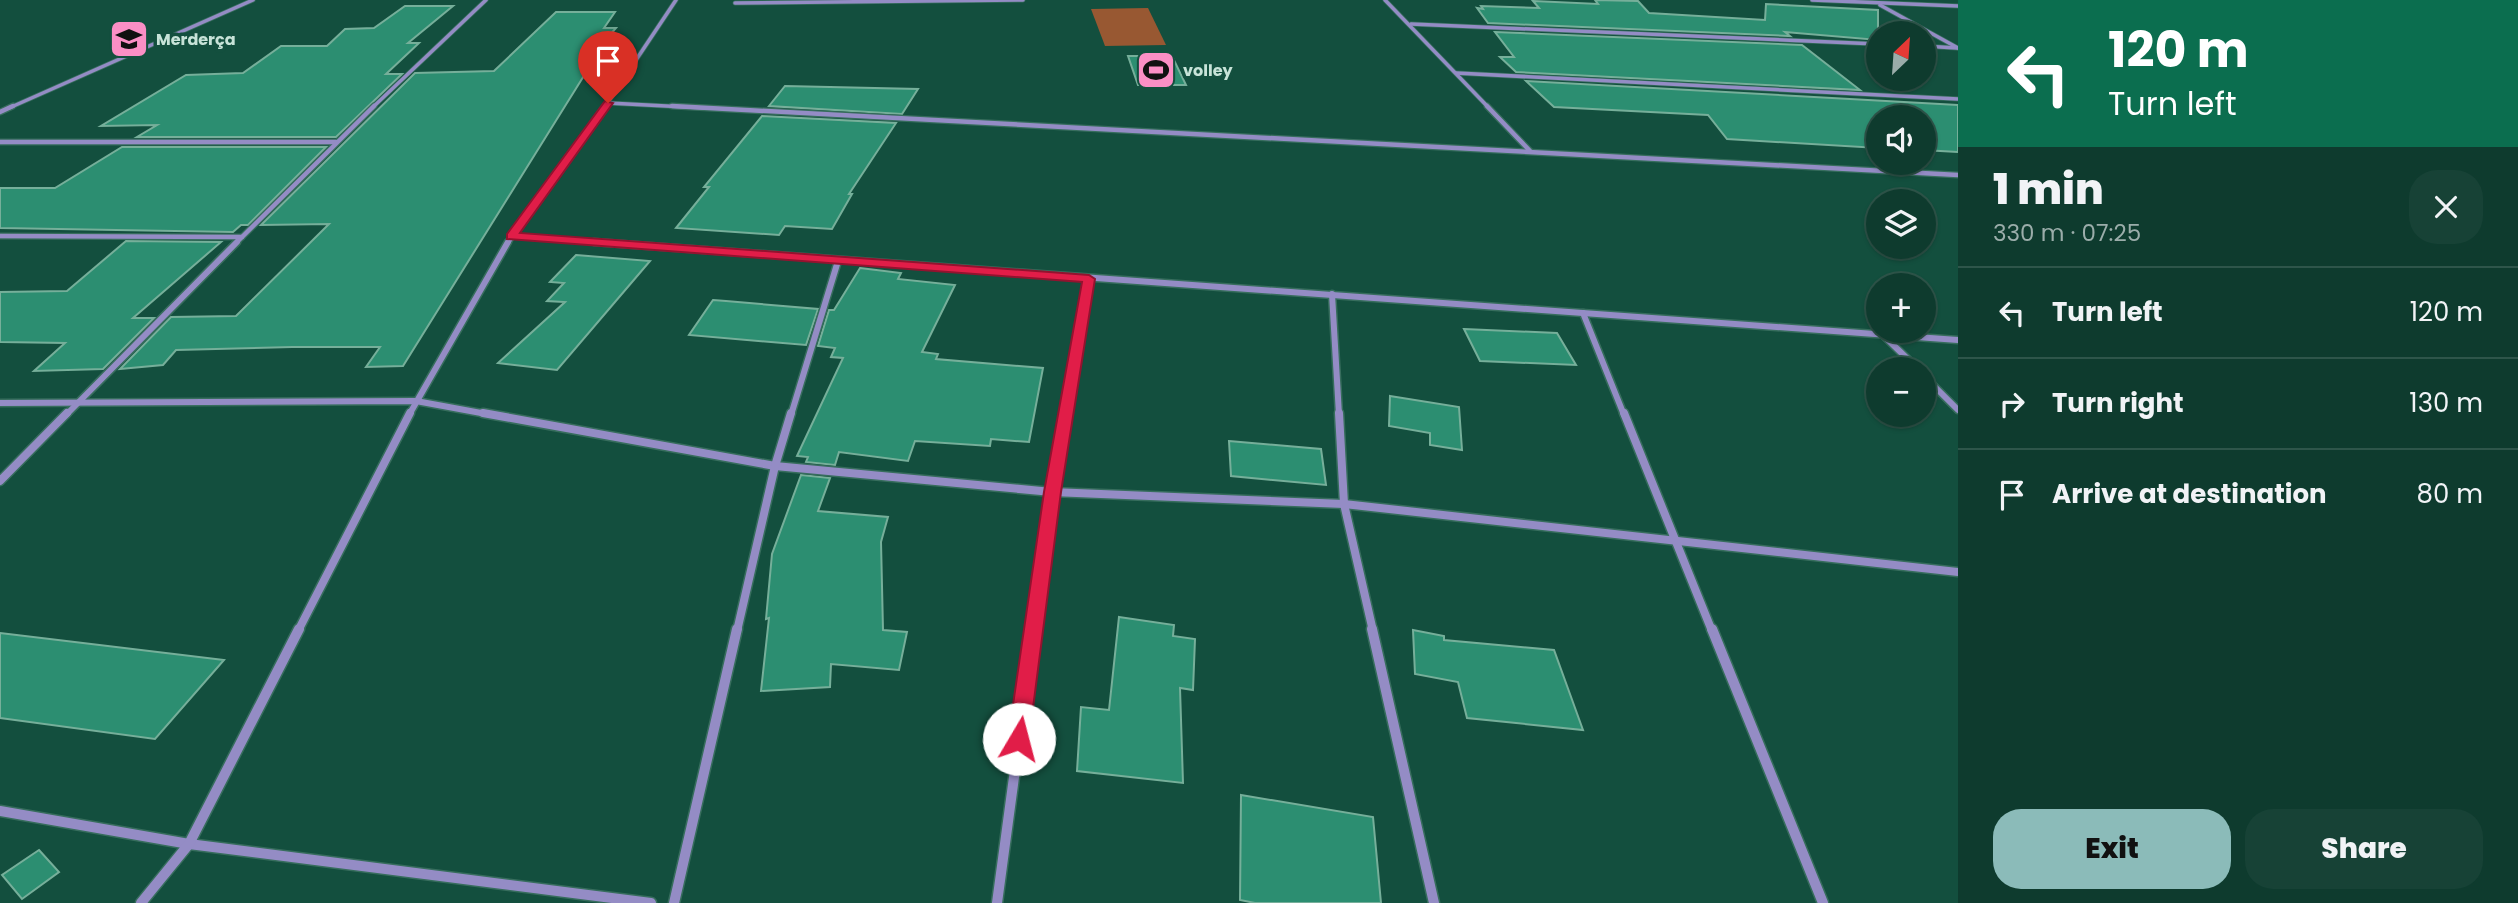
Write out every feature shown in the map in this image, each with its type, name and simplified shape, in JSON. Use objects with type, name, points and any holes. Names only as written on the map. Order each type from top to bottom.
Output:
[{"type":"street","points":[[0,112],[253,0]]},
{"type":"street","points":[[0,481],[336,142],[486,0]]},
{"type":"street","points":[[141,903],[189,844],[416,401],[511,236],[608,103],[676,0]]},
{"type":"street","points":[[735,3],[1023,0]]},
{"type":"street","points":[[1385,0],[1530,151]]},
{"type":"street","points":[[1812,0],[1958,6]]},
{"type":"street","points":[[1877,3],[1958,48]]},
{"type":"street","points":[[1410,24],[1866,43]]},
{"type":"street","points":[[1936,47],[1958,48]]},
{"type":"street","points":[[1456,73],[1958,99]]},
{"type":"street","points":[[608,103],[1958,175]]},
{"type":"street","points":[[0,142],[336,142]]},
{"type":"street","points":[[0,236],[242,237]]},
{"type":"street","points":[[511,236],[1866,334]]},
{"type":"street","points":[[674,903],[775,466],[838,261]]},
{"type":"street","points":[[996,903],[1052,492],[1089,279]]},
{"type":"street","points":[[1332,295],[1345,504],[1434,903]]},
{"type":"street","points":[[1583,313],[1823,903]]},
{"type":"street","points":[[1936,339],[1958,340]]},
{"type":"street","points":[[1891,343],[1906,357]]},
{"type":"street","points":[[1936,388],[1958,410]]},
{"type":"street","points":[[0,403],[416,401],[775,466],[1052,492],[1345,504],[1958,572]]},
{"type":"street","points":[[0,811],[189,844],[651,903]]},
{"type":"shaded area","points":[[1148,8],[1166,45],[1105,46],[1091,9]]},
{"type":"building","points":[[1595,0],[1638,1],[1649,13],[1765,20],[1766,4],[1878,10],[1878,21],[1866,21],[1866,39],[1785,32],[1790,36],[1488,23],[1477,8],[1539,8],[1533,1],[1598,4]]},
{"type":"building","points":[[405,6],[453,6],[408,43],[419,43],[386,74],[402,74],[336,137],[137,137],[157,125],[101,126],[186,75],[243,73],[281,46],[327,46],[345,29],[374,28]]},
{"type":"building","points":[[556,12],[615,12],[604,28],[616,28],[583,66],[590,66],[403,366],[366,367],[380,347],[292,347],[176,350],[163,365],[120,369],[171,317],[236,316],[329,224],[261,225],[415,73],[494,71]]},
{"type":"building","points":[[1495,32],[1802,45],[1860,90],[1516,72],[1500,57],[1514,57]]},
{"type":"building","name":"volley","points":[[1128,56],[1172,56],[1186,85],[1138,85]]},
{"type":"building","points":[[1526,81],[1958,105],[1958,152],[1936,151],[1936,105],[1866,105],[1866,147],[1727,139],[1708,115],[1554,107]]},
{"type":"building","points":[[785,86],[918,89],[902,114],[769,106]]},
{"type":"building","points":[[762,116],[896,123],[849,194],[852,194],[832,229],[785,226],[779,235],[676,228],[709,187],[704,187]]},
{"type":"building","points":[[122,147],[326,147],[248,225],[241,225],[233,232],[0,228],[0,188],[55,188]]},
{"type":"building","points":[[126,241],[221,242],[133,318],[154,318],[103,369],[34,371],[65,343],[0,342],[0,292],[67,291]]},
{"type":"building","points":[[576,255],[650,261],[557,370],[498,363],[565,302],[547,301],[564,283],[550,282]]},
{"type":"building","points":[[860,268],[901,273],[898,279],[955,285],[922,352],[938,354],[936,359],[1043,368],[1029,442],[991,439],[990,446],[915,441],[908,461],[839,452],[835,465],[806,462],[808,457],[797,456],[843,358],[831,357],[835,348],[818,346],[829,310],[834,310]]},
{"type":"building","points":[[713,300],[818,309],[806,345],[689,335]]},
{"type":"building","points":[[1464,329],[1557,333],[1576,365],[1480,361]]},
{"type":"building","points":[[1390,396],[1459,407],[1462,450],[1430,445],[1430,433],[1389,426]]},
{"type":"building","points":[[1229,441],[1321,449],[1326,485],[1231,476]]},
{"type":"building","points":[[801,475],[830,478],[818,511],[888,517],[881,542],[883,630],[907,632],[899,670],[831,664],[830,687],[761,691],[769,618],[766,619],[772,554]]},
{"type":"building","points":[[1119,617],[1174,625],[1173,636],[1195,639],[1193,690],[1180,688],[1183,783],[1077,771],[1081,707],[1109,710]]},
{"type":"building","points":[[1413,630],[1444,636],[1444,640],[1554,650],[1583,730],[1467,718],[1458,682],[1415,674]]},
{"type":"building","points":[[0,633],[224,660],[155,739],[0,718]]},
{"type":"building","points":[[1241,795],[1373,817],[1381,903],[1255,903],[1240,900]]},
{"type":"building","points":[[39,850],[59,872],[22,899],[2,875]]},
{"type":"place","name":"Merderça","points":[[129,39]]},
{"type":"place","name":"volley","points":[[1156,70]]},
{"type":"route","points":[[608,103],[511,236],[1089,279],[1052,492],[1019,739]]}]
